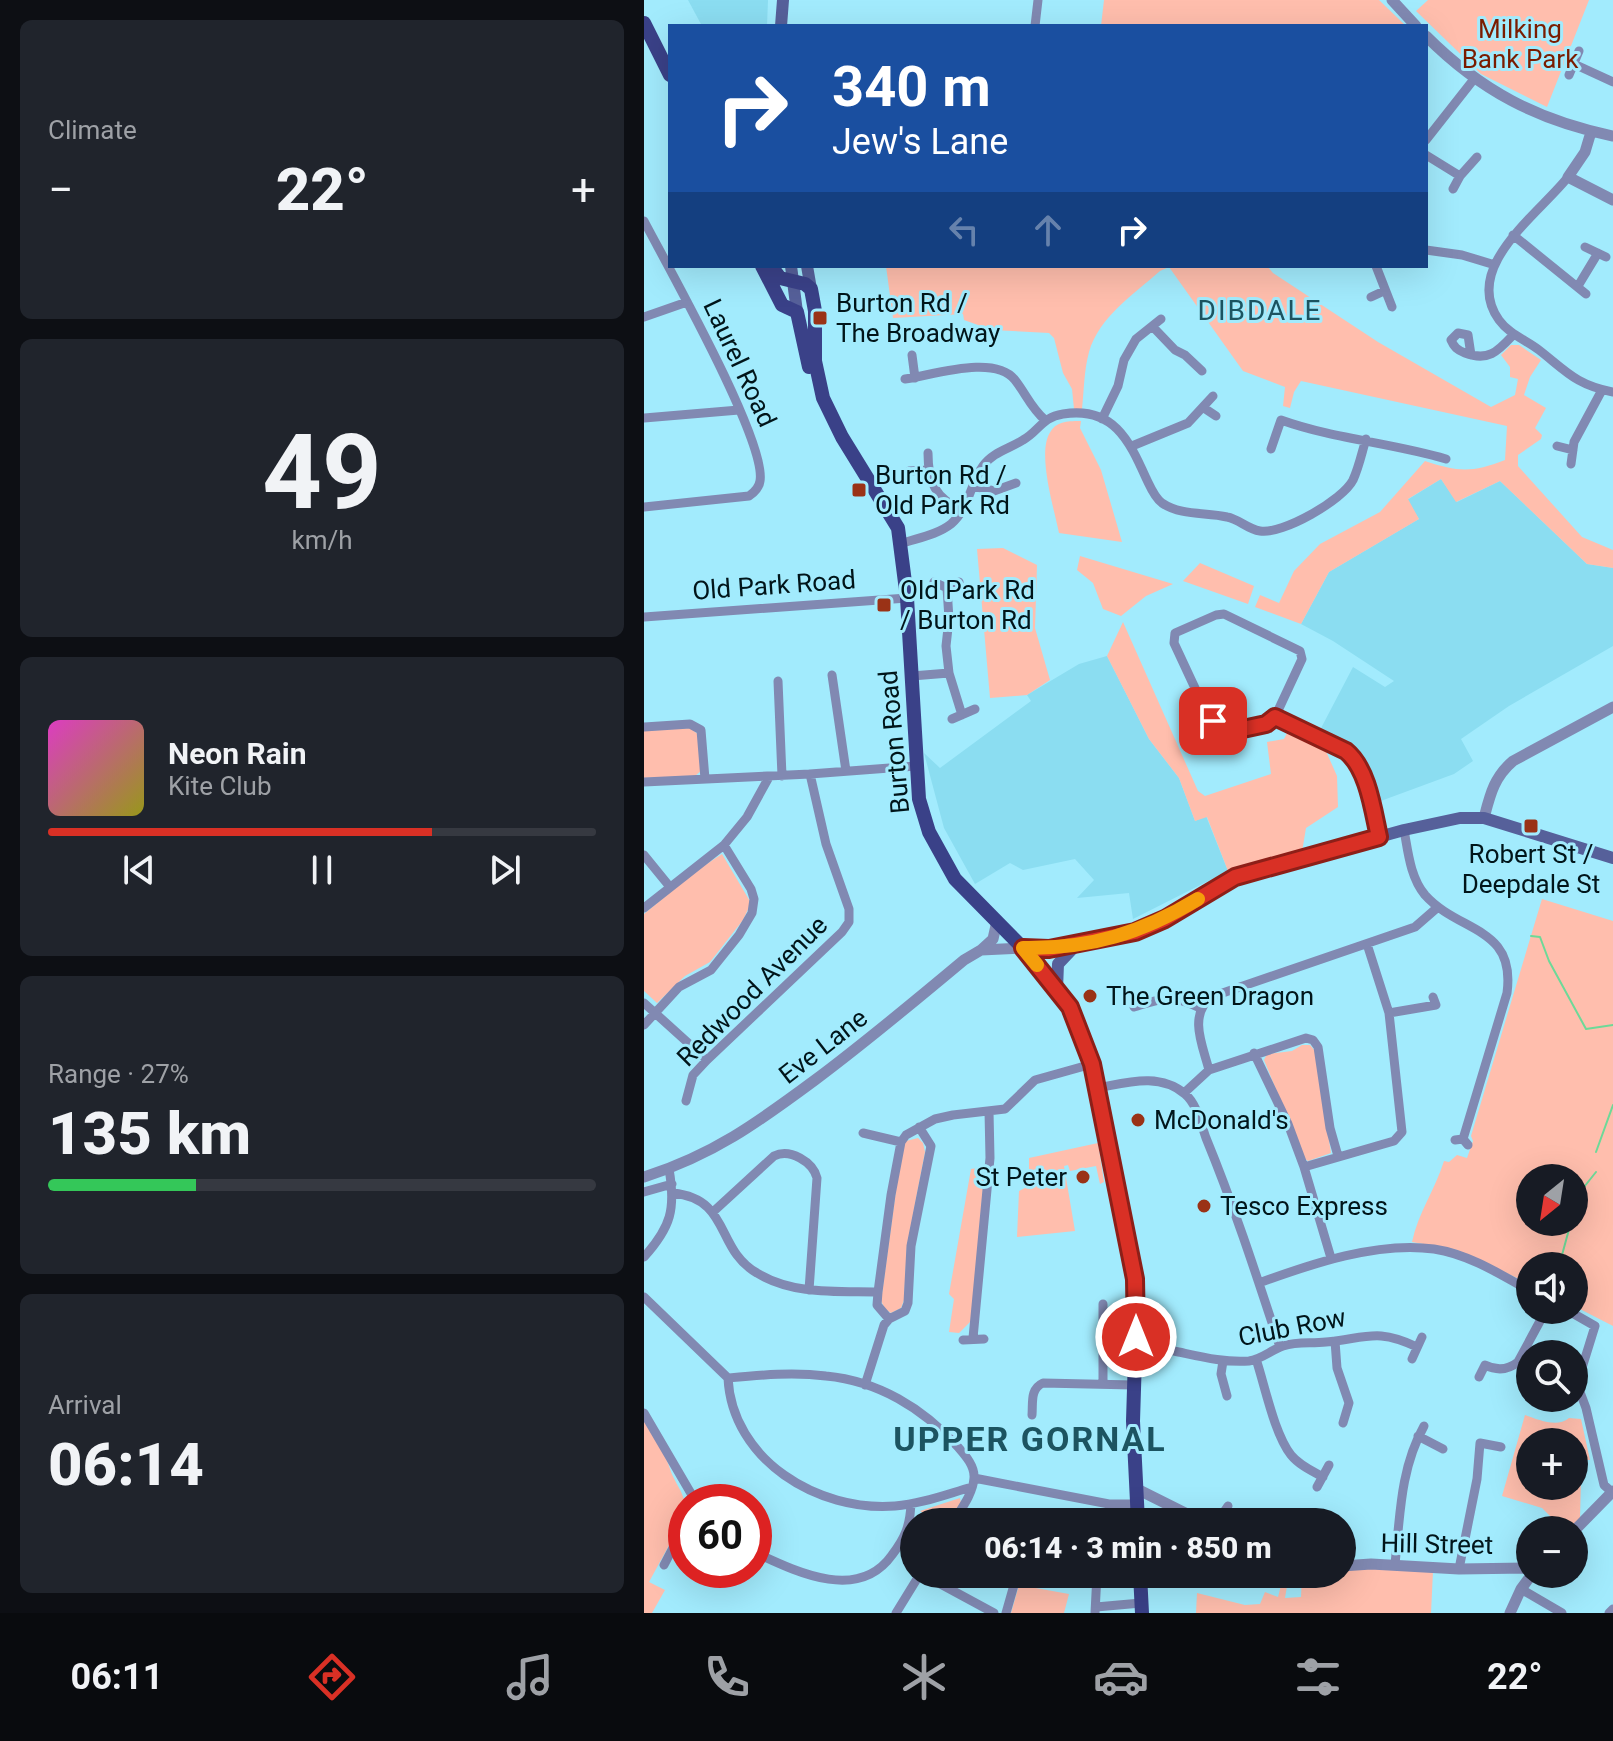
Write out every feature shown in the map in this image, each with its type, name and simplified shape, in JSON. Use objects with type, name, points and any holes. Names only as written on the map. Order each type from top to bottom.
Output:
[{"type":"main road","points":[[781,24],[783,0]]},
{"type":"main road","points":[[644,23],[648,46],[668,72]]},
{"type":"main road","points":[[763,268],[782,305],[797,312]]},
{"type":"main road","points":[[772,268],[780,278],[805,284],[812,294]]},
{"type":"main road","points":[[791,268],[811,379],[822,412],[852,469],[900,544]]},
{"type":"main road","points":[[807,268],[812,294],[815,361],[823,398],[842,437],[898,528],[900,544]]},
{"type":"main road","points":[[797,312],[812,294]]},
{"type":"main road","name":"Burton Road","points":[[900,544],[907,598],[916,766],[924,819],[940,856],[955,879],[1023,948],[1070,1007],[1092,1064],[1135,1279],[1133,1421],[1137,1508]]},
{"type":"main road","points":[[1023,948],[1049,949],[1135,932],[1165,919],[1235,877],[1404,830],[1460,818],[1484,818],[1613,858]]},
{"type":"main road","points":[[1057,989],[1058,964],[1076,945]]},
{"type":"main road","points":[[1141,1588],[1142,1608]]},
{"type":"street","points":[[1035,24],[1038,0]]},
{"type":"street","points":[[1392,0],[1414,24]]},
{"type":"street","points":[[1428,38],[1474,79],[1540,116],[1613,136]]},
{"type":"street","points":[[1569,75],[1579,51]]},
{"type":"street","points":[[1574,64],[1613,82]]},
{"type":"street","points":[[1428,137],[1474,79]]},
{"type":"street","points":[[1591,132],[1585,152],[1568,177],[1551,199],[1513,235],[1495,265],[1488,285],[1498,318],[1514,334],[1572,378],[1613,392]]},
{"type":"street","points":[[1428,156],[1460,176]]},
{"type":"street","points":[[1453,189],[1477,157]]},
{"type":"street","points":[[1568,177],[1613,200]]},
{"type":"street","name":"Laurel Road","points":[[645,225],[668,267]]},
{"type":"street","points":[[1513,235],[1582,290],[1602,255],[1585,247]]},
{"type":"street","points":[[1428,250],[1462,255],[1495,265]]},
{"type":"street","name":"Laurel Road","points":[[644,507],[749,496],[761,480],[754,444],[668,268]]},
{"type":"street","points":[[1377,268],[1392,307]]},
{"type":"street","points":[[1371,297],[1384,291]]},
{"type":"street","points":[[644,317],[687,302]]},
{"type":"street","points":[[1102,419],[1118,386],[1124,360],[1136,339],[1157,323],[1175,350],[1195,356],[1202,371]]},
{"type":"street","points":[[1471,355],[1490,356],[1514,334]]},
{"type":"street","points":[[912,355],[910,378],[978,366],[1001,370],[1015,380],[1030,406],[1045,420]]},
{"type":"street","points":[[1571,464],[1574,442],[1602,390]]},
{"type":"street","points":[[1132,446],[1181,427],[1213,396]]},
{"type":"street","points":[[1204,408],[1216,416]]},
{"type":"street","points":[[1271,449],[1284,409]]},
{"type":"street","points":[[644,418],[739,410]]},
{"type":"street","points":[[900,544],[953,523],[984,464],[1024,440],[1045,420],[1066,413],[1102,419],[1116,427],[1132,446],[1161,503],[1185,512],[1232,518],[1249,528],[1270,532],[1311,513],[1340,494],[1352,482],[1366,439]]},
{"type":"street","points":[[1281,420],[1309,430],[1366,439],[1446,459]]},
{"type":"street","points":[[1557,446],[1573,450]]},
{"type":"street","points":[[928,453],[928,470],[937,494],[962,510]]},
{"type":"street","points":[[909,471],[928,470]]},
{"type":"street","points":[[973,486],[1007,494],[1016,483]]},
{"type":"street","points":[[934,582],[947,588]]},
{"type":"street","points":[[947,588],[959,582]]},
{"type":"street","points":[[947,588],[949,673],[962,715]]},
{"type":"street","name":"Old Park Road","points":[[644,617],[907,598]]},
{"type":"street","points":[[1224,614],[1300,651],[1302,659],[1275,717],[1266,724],[1237,731],[1229,732],[1217,726],[1208,716],[1174,643],[1175,633],[1224,614]]},
{"type":"street","points":[[912,676],[949,673]]},
{"type":"street","points":[[832,675],[846,771]]},
{"type":"street","points":[[778,681],[782,776]]},
{"type":"street","points":[[1484,818],[1496,778],[1513,761],[1613,707]]},
{"type":"street","points":[[952,719],[975,709]]},
{"type":"street","points":[[1275,717],[1346,751],[1354,758],[1365,784],[1379,837]]},
{"type":"street","points":[[644,727],[690,724],[701,730],[705,779]]},
{"type":"street","points":[[644,782],[916,766]]},
{"type":"street","name":"Redwood Avenue","points":[[686,1101],[693,1075],[849,922],[849,909],[826,844],[810,774]]},
{"type":"street","points":[[644,908],[724,845],[747,817],[769,777]]},
{"type":"street","points":[[1404,830],[1414,875],[1424,893],[1438,907],[1493,940],[1504,954],[1509,975],[1507,993],[1462,1141]]},
{"type":"street","points":[[644,1025],[679,987],[717,964],[752,913],[754,899],[751,889],[724,845]]},
{"type":"street","points":[[644,855],[670,887]]},
{"type":"street","points":[[1209,1070],[1197,1025],[1200,1008],[1215,994],[1415,927],[1438,907]]},
{"type":"street","points":[[981,950],[993,939],[997,921]]},
{"type":"street","points":[[1304,1167],[1394,1141],[1402,1132],[1389,1013],[1367,944]]},
{"type":"street","points":[[981,950],[1023,948]]},
{"type":"street","name":"Eve Lane","points":[[644,1177],[716,1148],[771,1114],[964,960],[981,950]]},
{"type":"street","points":[[1134,1007],[1166,997],[1180,998],[1200,1008]]},
{"type":"street","points":[[1389,1013],[1436,1005],[1433,997]]},
{"type":"street","points":[[644,1003],[707,1060]]},
{"type":"street","points":[[1184,1093],[1209,1070],[1306,1038],[1313,1040],[1318,1047],[1330,1128],[1338,1156]]},
{"type":"street","points":[[1254,1053],[1288,1124],[1331,1258]]},
{"type":"street","points":[[889,1319],[877,1305],[878,1292],[891,1195],[901,1142],[906,1135],[953,1115],[1005,1109],[1035,1080],[1092,1064]]},
{"type":"street","points":[[1097,1088],[1141,1080],[1155,1081],[1170,1084],[1192,1101],[1217,1163],[1280,1347]]},
{"type":"street","points":[[973,1339],[990,1158],[989,1111]]},
{"type":"street","points":[[865,1385],[884,1325],[905,1311],[908,1303],[911,1246],[931,1146],[919,1127]]},
{"type":"street","points":[[863,1133],[901,1142]]},
{"type":"street","points":[[714,1211],[774,1156],[787,1153],[810,1164],[817,1178],[809,1290]]},
{"type":"street","points":[[644,1257],[662,1238],[668,1223],[672,1188],[669,1169]]},
{"type":"street","points":[[644,1192],[672,1188],[714,1211],[732,1250],[741,1261],[772,1281],[809,1290],[878,1292]]},
{"type":"street","points":[[1259,1283],[1331,1258],[1409,1247],[1436,1249],[1486,1266],[1516,1283]]},
{"type":"street","points":[[644,1297],[728,1378],[729,1396],[738,1419],[757,1449],[782,1473],[822,1497],[846,1503],[893,1506],[911,1504],[973,1483],[1109,1504],[1137,1497],[1166,1508]]},
{"type":"street","points":[[1103,1304],[1103,1384]]},
{"type":"street","points":[[1588,1322],[1595,1326],[1577,1384],[1586,1408],[1604,1485],[1612,1492],[1588,1517]]},
{"type":"street","points":[[1479,1377],[1485,1365],[1500,1369],[1511,1368],[1518,1362],[1538,1324]]},
{"type":"street","name":"Club Row","points":[[1174,1351],[1223,1361],[1256,1359],[1280,1347],[1300,1342],[1335,1341],[1367,1335],[1386,1335],[1417,1347]]},
{"type":"street","points":[[1412,1359],[1422,1337]]},
{"type":"street","points":[[1335,1341],[1337,1368],[1349,1403],[1343,1423]]},
{"type":"street","points":[[1256,1359],[1283,1441],[1291,1455],[1323,1477]]},
{"type":"street","points":[[1223,1361],[1222,1384],[1227,1396]]},
{"type":"street","points":[[728,1378],[784,1374],[828,1376],[865,1385],[898,1398],[933,1422],[969,1460],[973,1483],[960,1508]]},
{"type":"street","points":[[1032,1415],[1033,1392],[1043,1383],[1133,1385]]},
{"type":"street","points":[[1349,1403],[1360,1405]]},
{"type":"street","points":[[644,1413],[685,1484]]},
{"type":"street","points":[[1395,1564],[1403,1486],[1411,1449],[1424,1426]]},
{"type":"street","points":[[1418,1436],[1443,1449]]},
{"type":"street","points":[[1459,1569],[1477,1479],[1480,1443],[1501,1447]]},
{"type":"street","points":[[1317,1487],[1329,1465]]},
{"type":"street","points":[[772,1559],[818,1577],[839,1580],[865,1577],[886,1563],[905,1536],[910,1524],[911,1504]]},
{"type":"street","points":[[664,1565],[668,1557]]},
{"type":"street","name":"Hill Street","points":[[1356,1565],[1516,1568]]},
{"type":"street","points":[[896,1613],[912,1588]]},
{"type":"street","points":[[947,1588],[994,1613]]},
{"type":"street","points":[[1006,1613],[1013,1588]]},
{"type":"street","points":[[1097,1588],[1096,1610],[1142,1608]]},
{"type":"street","points":[[1510,1613],[1521,1589],[1562,1613]]},
{"type":"shaded area","points":[[688,0],[768,0],[767,24],[701,24]]},
{"type":"shaded area","points":[[1441,479],[1457,502],[1500,481],[1587,564],[1613,568],[1613,646],[1509,706],[1461,739],[1473,761],[1454,774],[1378,802],[1365,760],[1346,744],[1319,732],[1353,667],[1385,687],[1394,681],[1301,624],[1329,572],[1419,519],[1407,500]]},
{"type":"shaded area","points":[[1107,656],[1149,739],[1179,778],[1195,821],[1206,816],[1228,871],[1133,919],[1129,893],[1077,898],[1094,880],[1075,859],[1023,870],[1010,863],[975,884],[944,828],[924,753],[940,768],[1031,701],[1027,695],[1079,664]]},
{"type":"green space","points":[[1104,0],[1379,0],[1404,24],[1101,24]]},
{"type":"green space","name":"Milking Bank Park","points":[[1428,0],[1589,0],[1547,107],[1481,74],[1416,11]]},
{"type":"green space","points":[[886,268],[1167,268],[1109,317],[1094,339],[1087,359],[1082,409],[1074,409],[1072,389],[1063,373],[1054,338],[1049,333],[992,330],[964,320],[963,314],[893,318]]},
{"type":"green space","points":[[1170,268],[1269,268],[1378,342],[1491,407],[1515,395],[1518,379],[1510,377],[1510,367],[1501,355],[1511,345],[1519,345],[1541,360],[1530,377],[1524,395],[1546,408],[1535,428],[1542,435],[1541,439],[1518,455],[1518,466],[1582,537],[1613,550],[1613,568],[1587,564],[1500,481],[1456,502],[1441,479],[1408,499],[1419,519],[1329,572],[1301,624],[1255,607],[1260,595],[1279,603],[1294,571],[1320,544],[1380,512],[1425,461],[1465,470],[1505,460],[1507,426],[1301,381],[1290,408],[1283,406],[1285,387],[1243,371]]},
{"type":"green space","points":[[1081,421],[1080,428],[1101,470],[1122,542],[1059,533],[1046,465],[1047,440],[1060,423]]},
{"type":"green space","points":[[1003,548],[1037,565],[1035,628],[1050,680],[1027,695],[990,698],[977,549]]},
{"type":"green space","points":[[1080,556],[1173,584],[1146,596],[1121,616],[1103,609],[1093,583],[1077,570]]},
{"type":"green space","points":[[1200,563],[1254,586],[1248,604],[1183,581]]},
{"type":"green space","points":[[1123,622],[1198,791],[1205,796],[1271,774],[1267,742],[1284,739],[1288,731],[1325,749],[1337,776],[1338,807],[1306,828],[1302,852],[1228,871],[1207,817],[1195,821],[1179,778],[1149,739],[1107,656]]},
{"type":"green space","points":[[690,728],[699,735],[702,770],[695,776],[644,778],[644,731]]},
{"type":"green space","points":[[722,854],[751,903],[743,920],[710,962],[685,976],[657,1003],[644,991],[644,914]]},
{"type":"green space","points":[[1542,899],[1613,921],[1613,1326],[1588,1313],[1588,1252],[1516,1252],[1516,1277],[1457,1250],[1412,1242],[1444,1161],[1449,1162],[1457,1155],[1467,1158],[1473,1141],[1471,1136]]},
{"type":"green space","points":[[1302,1045],[1310,1045],[1315,1051],[1331,1153],[1308,1161],[1304,1158],[1264,1060],[1267,1054],[1292,1051]]},
{"type":"green space","points":[[918,1138],[925,1152],[907,1246],[904,1300],[901,1308],[891,1313],[881,1301],[902,1146],[906,1141]]},
{"type":"green space","points":[[1098,1143],[1104,1182],[1100,1184],[1096,1166],[1070,1171],[1068,1165],[1064,1166],[1075,1231],[1017,1237],[1019,1191],[1029,1186],[1029,1158]]},
{"type":"green space","points":[[985,1167],[971,1321],[959,1333],[949,1332],[954,1299],[949,1294],[971,1169]]},
{"type":"green space","points":[[644,1413],[677,1484],[668,1484],[668,1547],[649,1582],[665,1590],[652,1613],[644,1613]]},
{"type":"green space","points":[[1525,1415],[1553,1423],[1569,1418],[1581,1419],[1583,1428],[1521,1428]]},
{"type":"green space","points":[[1516,1447],[1516,1500],[1580,1500],[1580,1516],[1550,1516],[1542,1508],[1502,1496]]},
{"type":"green space","points":[[960,1498],[957,1508],[929,1508]]},
{"type":"green space","points":[[1386,1566],[1433,1571],[1431,1613],[1196,1613],[1197,1593],[1245,1605],[1260,1604],[1265,1592],[1278,1597],[1280,1588],[1287,1588],[1285,1598],[1301,1597],[1301,1588],[1356,1588],[1356,1568]]},
{"type":"green space","points":[[1018,1588],[1069,1594],[1064,1613],[1011,1613]]},
{"type":"waterway","points":[[1531,936],[1540,937],[1549,961],[1586,1029],[1613,1025]]},
{"type":"waterway","points":[[1596,1152],[1613,1105]]},
{"type":"waterway","points":[[1588,1182],[1596,1172]]},
{"type":"waterway","points":[[1563,1252],[1567,1236]]},
{"type":"slow traffic","points":[[1037,965],[1023,948],[1049,949],[1135,932],[1165,919],[1198,899]]},
{"type":"place","name":"Burton Rd / The Broadway","points":[[820,318]]},
{"type":"place","name":"Burton Rd / Old Park Rd","points":[[859,490]]},
{"type":"place","name":"Old Park Rd / Burton Rd","points":[[884,605]]},
{"type":"place","name":"Robert St / Deepdale St","points":[[1531,826]]},
{"type":"place","name":"The Green Dragon","points":[[1090,996]]},
{"type":"place","name":"McDonald's","points":[[1138,1120]]},
{"type":"place","name":"St Peter","points":[[1083,1177]]},
{"type":"place","name":"Tesco Express","points":[[1204,1206]]},
{"type":"district","name":"DIBDALE","points":[[1260,310]]},
{"type":"district","name":"UPPER GORNAL","points":[[1030,1439]]},
{"type":"route","points":[[1136,1337],[1135,1279],[1092,1064],[1070,1007],[1023,948],[1049,949],[1135,932],[1165,919],[1235,877],[1379,837],[1365,784],[1354,758],[1346,751],[1275,717],[1266,724],[1229,732],[1213,721]]}]
